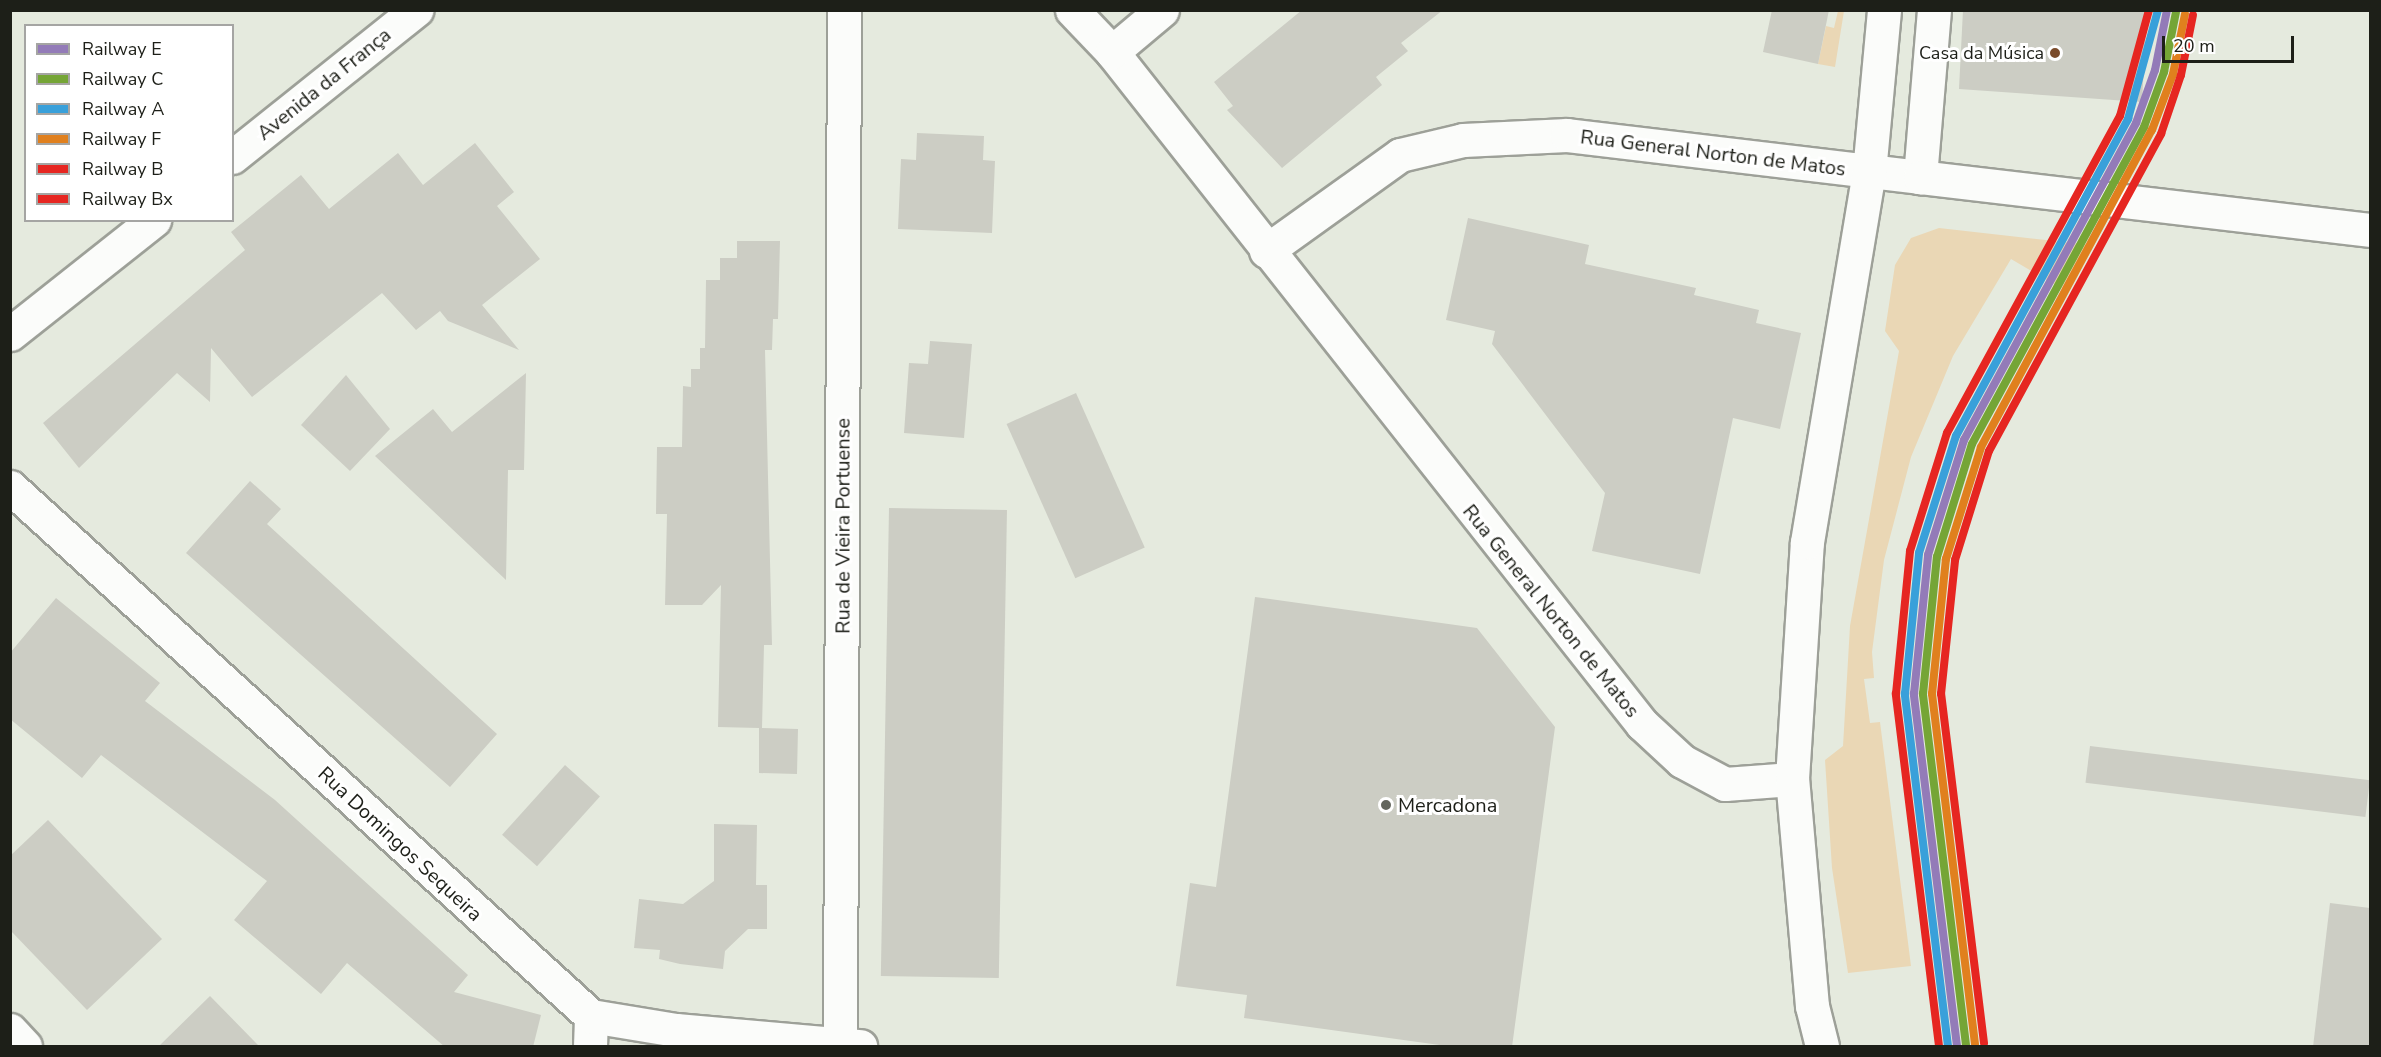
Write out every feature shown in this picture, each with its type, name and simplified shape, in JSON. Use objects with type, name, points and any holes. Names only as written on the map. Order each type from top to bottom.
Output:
[{"type":"street","name":"Avenida da França","points":[[234,155],[416,10]]},
{"type":"street","name":"Rua de Vieira Portuense","points":[[844,10],[850,1044]]},
{"type":"street","name":"Rua General Norton de Matos","points":[[1072,10],[1112,52],[1266,251],[1642,724],[1682,761],[1725,784],[1792,779]]},
{"type":"street","points":[[1112,52],[1162,10]]},
{"type":"street","points":[[1884,10],[1869,172],[2102,196],[2370,230]]},
{"type":"street","points":[[1920,177],[1934,10]]},
{"type":"street","name":"Rua General Norton de Matos","points":[[1266,251],[1401,155],[1463,140],[1567,135],[1869,172],[1807,542],[1792,779],[1812,1006],[1822,1047]]},
{"type":"street","points":[[10,334],[151,222]]},
{"type":"street","name":"Rua Domingos Sequeira","points":[[10,486],[590,1031],[676,1030],[850,1044]]},
{"type":"street","points":[[10,1030],[25,1047]]},
{"type":"shaded area","points":[[1838,11],[1844,11],[1835,67],[1818,64],[1826,26],[1834,28]]},
{"type":"shaded area","points":[[1939,228],[2091,245],[2066,291],[2011,259],[1953,356],[1911,457],[1884,560],[1872,652],[1874,678],[1864,679],[1870,723],[1880,722],[1911,966],[1848,973],[1832,868],[1825,760],[1843,746],[1850,626],[1899,351],[1885,331],[1895,265],[1911,238]]},
{"type":"building","points":[[1302,10],[1443,10],[1401,43],[1408,51],[1376,77],[1382,85],[1282,168],[1227,110],[1233,106],[1214,82]]},
{"type":"building","points":[[1772,10],[1829,10],[1818,64],[1763,52]]},
{"type":"building","name":"Casa da Música","points":[[1963,10],[2147,10],[2142,102],[1959,89]]},
{"type":"building","points":[[917,133],[984,136],[983,160],[995,161],[992,233],[898,229],[901,159],[916,160]]},
{"type":"building","points":[[475,143],[514,192],[497,206],[540,259],[482,305],[519,350],[448,321],[440,311],[416,330],[382,293],[252,397],[211,348],[210,402],[177,373],[79,468],[43,423],[245,250],[231,232],[301,175],[329,209],[398,153],[423,185]]},
{"type":"building","points":[[1468,218],[1589,245],[1585,264],[1696,288],[1694,295],[1759,310],[1756,323],[1801,333],[1780,429],[1733,418],[1700,574],[1592,551],[1605,493],[1492,344],[1495,331],[1446,320]]},
{"type":"building","points":[[737,241],[780,241],[778,319],[773,319],[772,350],[765,350],[772,645],[764,645],[762,728],[798,729],[797,774],[759,773],[759,728],[718,727],[721,585],[702,605],[665,605],[667,514],[656,514],[657,447],[682,447],[683,386],[691,387],[691,369],[700,369],[700,348],[705,348],[706,280],[720,280],[720,258],[737,258]]},
{"type":"building","points":[[930,341],[972,344],[964,438],[904,433],[909,363],[928,364]]},
{"type":"building","points":[[526,373],[524,470],[508,470],[506,580],[375,456],[433,409],[452,432]]},
{"type":"building","points":[[346,375],[390,429],[350,471],[301,425]]},
{"type":"building","points":[[1076,393],[1145,547],[1075,578],[1007,424]]},
{"type":"building","points":[[250,481],[281,509],[267,524],[497,734],[450,787],[186,553]]},
{"type":"building","points":[[889,508],[1007,510],[999,978],[881,976]]},
{"type":"building","name":"Mercadona","points":[[1255,597],[1477,628],[1555,727],[1512,1047],[1454,1047],[1244,1018],[1247,995],[1176,986],[1190,883],[1216,887]]},
{"type":"building","points":[[56,598],[160,683],[145,701],[275,800],[468,975],[454,992],[541,1015],[533,1047],[445,1047],[347,963],[321,994],[234,920],[267,881],[101,755],[82,778],[10,719],[10,653]]},
{"type":"building","points":[[2090,746],[2370,780],[2365,817],[2085,783]]},
{"type":"building","points":[[565,765],[600,796],[537,866],[502,835]]},
{"type":"building","points":[[48,820],[162,939],[87,1010],[10,930],[10,856]]},
{"type":"building","points":[[714,824],[757,825],[756,885],[767,885],[767,929],[748,929],[725,951],[723,969],[680,964],[659,959],[660,950],[634,948],[639,899],[683,904],[714,881]]},
{"type":"building","points":[[2330,903],[2370,908],[2370,1047],[2313,1047]]},
{"type":"building","points":[[210,996],[260,1047],[158,1047]]},
{"type":"rail line","name":"B","points":[[1939,1046],[1896,694],[1910,551],[1947,433],[2120,116],[2149,10]]},
{"type":"rail line","name":"A","points":[[1948,1046],[1905,694],[1919,553],[1956,436],[2128,119],[2158,10]]},
{"type":"rail line","name":"E","points":[[1957,1046],[1914,694],[1928,555],[1964,440],[2136,123],[2155,70],[2167,10]]},
{"type":"rail line","name":"C","points":[[1966,1045],[1923,694],[1937,557],[1972,444],[2144,127],[2164,72],[2176,12]]},
{"type":"rail line","name":"F","points":[[1975,1044],[1932,694],[1946,559],[1981,447],[2152,130],[2173,74],[2185,14]]},
{"type":"rail line","name":"Bx","points":[[1984,1043],[1941,694],[1955,560],[1989,451],[2161,134],[2181,75],[2193,15]]},
{"type":"place","name":"Casa da Música","points":[[2055,53]]},
{"type":"place","name":"Mercadona","points":[[1386,805]]}]
